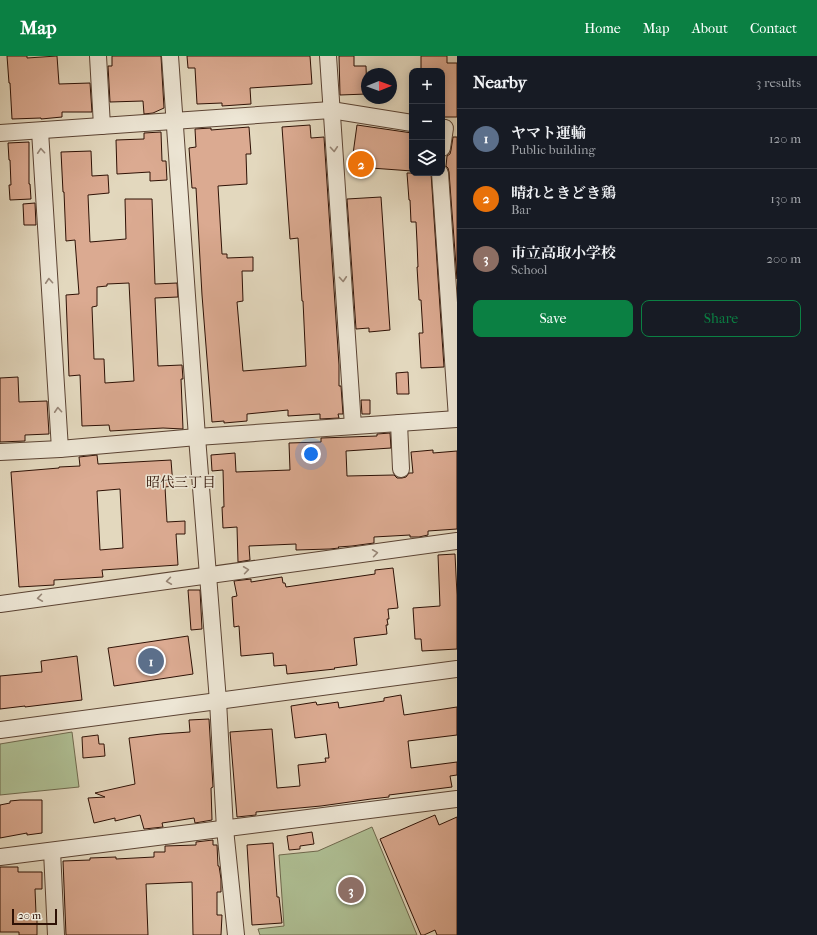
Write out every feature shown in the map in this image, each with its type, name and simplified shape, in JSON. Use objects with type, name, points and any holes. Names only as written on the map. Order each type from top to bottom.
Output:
[{"type":"street","points":[[98,56],[102,126]]},
{"type":"street","points":[[170,56],[197,437],[218,701],[225,829],[236,935]]},
{"type":"street","points":[[328,56],[353,426]]},
{"type":"street","points":[[0,133],[332,110],[409,123]]},
{"type":"street","points":[[444,140],[448,128]]},
{"type":"street","points":[[40,131],[60,449]]},
{"type":"street","points":[[0,452],[60,449],[197,437],[457,419],[440,176]]},
{"type":"street","points":[[399,423],[401,469]]},
{"type":"street","points":[[0,604],[457,542]]},
{"type":"street","points":[[0,730],[457,669]]},
{"type":"street","points":[[0,857],[457,798]]},
{"type":"street","points":[[52,851],[56,935]]},
{"type":"green space","points":[[72,732],[79,787],[0,795],[0,744]]},
{"type":"green space","points":[[372,827],[417,935],[260,935],[258,929],[284,926],[279,855],[318,851]]},
{"type":"building","points":[[7,56],[27,56],[27,58],[57,56],[59,84],[90,83],[92,112],[62,112],[62,117],[12,119]]},
{"type":"building","points":[[112,56],[161,56],[164,108],[153,113],[144,114],[143,101],[110,102],[108,66],[112,66]]},
{"type":"building","points":[[187,56],[310,56],[312,84],[250,88],[251,104],[222,106],[222,103],[197,104],[195,68],[188,68]]},
{"type":"building","points":[[339,56],[354,56],[354,66],[366,66],[366,68],[361,68],[361,94],[340,95]]},
{"type":"building","points":[[421,56],[447,56],[447,63],[457,63],[457,117],[445,117],[445,68],[421,68]]},
{"type":"building","points":[[310,125],[311,138],[324,137],[339,365],[339,386],[341,386],[343,414],[338,414],[339,418],[320,419],[320,414],[288,416],[288,410],[247,414],[247,421],[224,423],[224,421],[212,422],[202,295],[196,188],[192,188],[189,148],[196,147],[195,129],[211,128],[211,130],[249,127],[251,154],[246,154],[247,184],[218,186],[222,254],[227,254],[227,258],[253,257],[253,271],[242,271],[243,301],[237,302],[243,371],[306,366],[298,238],[290,239],[282,127]]},
{"type":"building","points":[[357,125],[409,133],[409,171],[371,168],[371,174],[352,174],[351,154],[353,154]]},
{"type":"building","points":[[161,132],[162,161],[166,161],[167,180],[150,181],[150,172],[117,174],[116,140],[144,139],[144,133]]},
{"type":"building","points":[[453,137],[457,137],[457,279],[449,172],[446,166],[447,156],[450,154]]},
{"type":"building","points":[[29,142],[29,184],[31,199],[10,200],[9,185],[11,185],[8,143]]},
{"type":"building","points":[[91,151],[92,176],[108,175],[109,193],[88,195],[90,242],[126,239],[125,199],[152,199],[155,284],[177,283],[178,297],[155,298],[158,366],[182,365],[183,379],[181,379],[183,429],[163,428],[110,431],[109,425],[82,426],[80,375],[69,376],[66,295],[79,294],[75,240],[66,241],[61,152]],"holes":[[[129,283],[134,381],[105,383],[104,359],[94,359],[92,307],[97,306],[97,287],[107,286],[107,284]]]},
{"type":"building","points":[[407,173],[409,173],[409,176],[431,176],[444,367],[421,368],[419,333],[423,333],[421,300],[419,300],[416,222],[411,222]]},
{"type":"building","points":[[381,197],[390,330],[369,332],[369,328],[356,329],[347,199]]},
{"type":"building","points":[[35,203],[36,225],[24,225],[23,204]]},
{"type":"building","points":[[408,372],[409,394],[397,394],[396,373]]},
{"type":"building","points":[[18,377],[19,402],[47,401],[49,434],[25,435],[25,441],[0,442],[0,378]]},
{"type":"building","points":[[361,400],[370,400],[370,414],[362,414]]},
{"type":"building","points":[[390,433],[391,448],[346,451],[347,476],[394,475],[397,478],[402,478],[406,477],[409,473],[413,473],[411,452],[433,450],[433,453],[457,451],[457,529],[428,531],[428,535],[419,537],[410,537],[410,535],[374,537],[374,543],[330,549],[296,550],[296,544],[249,546],[250,560],[238,562],[237,527],[223,528],[223,470],[212,471],[211,455],[235,453],[236,472],[290,470],[289,443],[321,442],[321,438],[377,436],[377,434]]},
{"type":"building","points":[[97,455],[98,464],[171,460],[173,486],[165,487],[167,522],[185,521],[185,534],[176,534],[178,565],[102,570],[103,577],[54,580],[54,585],[19,587],[11,472],[80,466],[79,457]],"holes":[[[120,489],[123,548],[100,550],[97,491]]]},
{"type":"building","points":[[455,554],[457,649],[422,651],[421,639],[415,639],[413,608],[440,606],[438,555]]},
{"type":"building","points":[[393,568],[398,608],[388,609],[389,619],[387,619],[388,625],[386,625],[387,634],[354,638],[357,665],[287,674],[286,665],[274,666],[273,653],[241,656],[239,626],[234,627],[232,597],[237,596],[234,581],[251,579],[251,582],[282,577],[283,583],[285,583],[286,587],[375,574],[375,570]]},
{"type":"building","points":[[188,590],[200,590],[202,629],[191,630]]},
{"type":"building","points":[[188,636],[193,674],[114,686],[108,648]]},
{"type":"building","points":[[77,656],[82,700],[0,709],[0,676],[42,672],[41,661]]},
{"type":"building","points":[[401,695],[404,715],[457,707],[457,735],[408,741],[411,768],[457,762],[457,775],[450,776],[452,787],[321,806],[256,812],[256,815],[237,817],[230,732],[272,729],[277,788],[300,786],[298,765],[326,762],[325,758],[329,758],[326,734],[295,738],[291,706],[316,702],[317,705],[338,702],[339,708],[384,701],[384,698]]},
{"type":"building","points":[[209,719],[213,787],[211,788],[212,820],[195,823],[194,818],[162,823],[163,827],[144,829],[140,815],[115,821],[115,818],[94,823],[88,798],[105,797],[95,793],[135,784],[129,738],[190,732],[189,720]]},
{"type":"building","points":[[98,735],[99,744],[104,744],[105,756],[83,758],[82,737]]},
{"type":"building","points":[[42,800],[42,833],[27,835],[27,833],[0,838],[0,805],[10,803],[10,801]]},
{"type":"building","points":[[435,815],[439,825],[457,817],[457,935],[437,935],[435,930],[421,935],[380,839]]},
{"type":"building","points":[[312,832],[314,844],[300,846],[300,849],[289,850],[287,836]]},
{"type":"building","points":[[213,840],[213,845],[217,845],[218,866],[221,879],[221,892],[217,892],[217,915],[222,915],[221,935],[193,935],[192,882],[146,884],[148,935],[66,935],[63,861],[90,860],[90,858],[116,857],[116,859],[154,857],[154,852],[165,852],[165,846],[196,845],[196,842]]},
{"type":"building","points":[[273,843],[277,897],[279,897],[282,923],[252,925],[247,845]]},
{"type":"building","points":[[0,867],[18,867],[18,872],[42,872],[42,889],[35,889],[37,935],[19,935],[19,932],[0,932]]},
{"type":"place","name":"晴れときどき鶏","points":[[361,164]]},
{"type":"place","name":"ヤマト運輸","points":[[151,661]]},
{"type":"place","name":"市立高取小学校","points":[[351,890]]},
{"type":"district","name":"昭代三丁目","points":[[181,482]]}]
